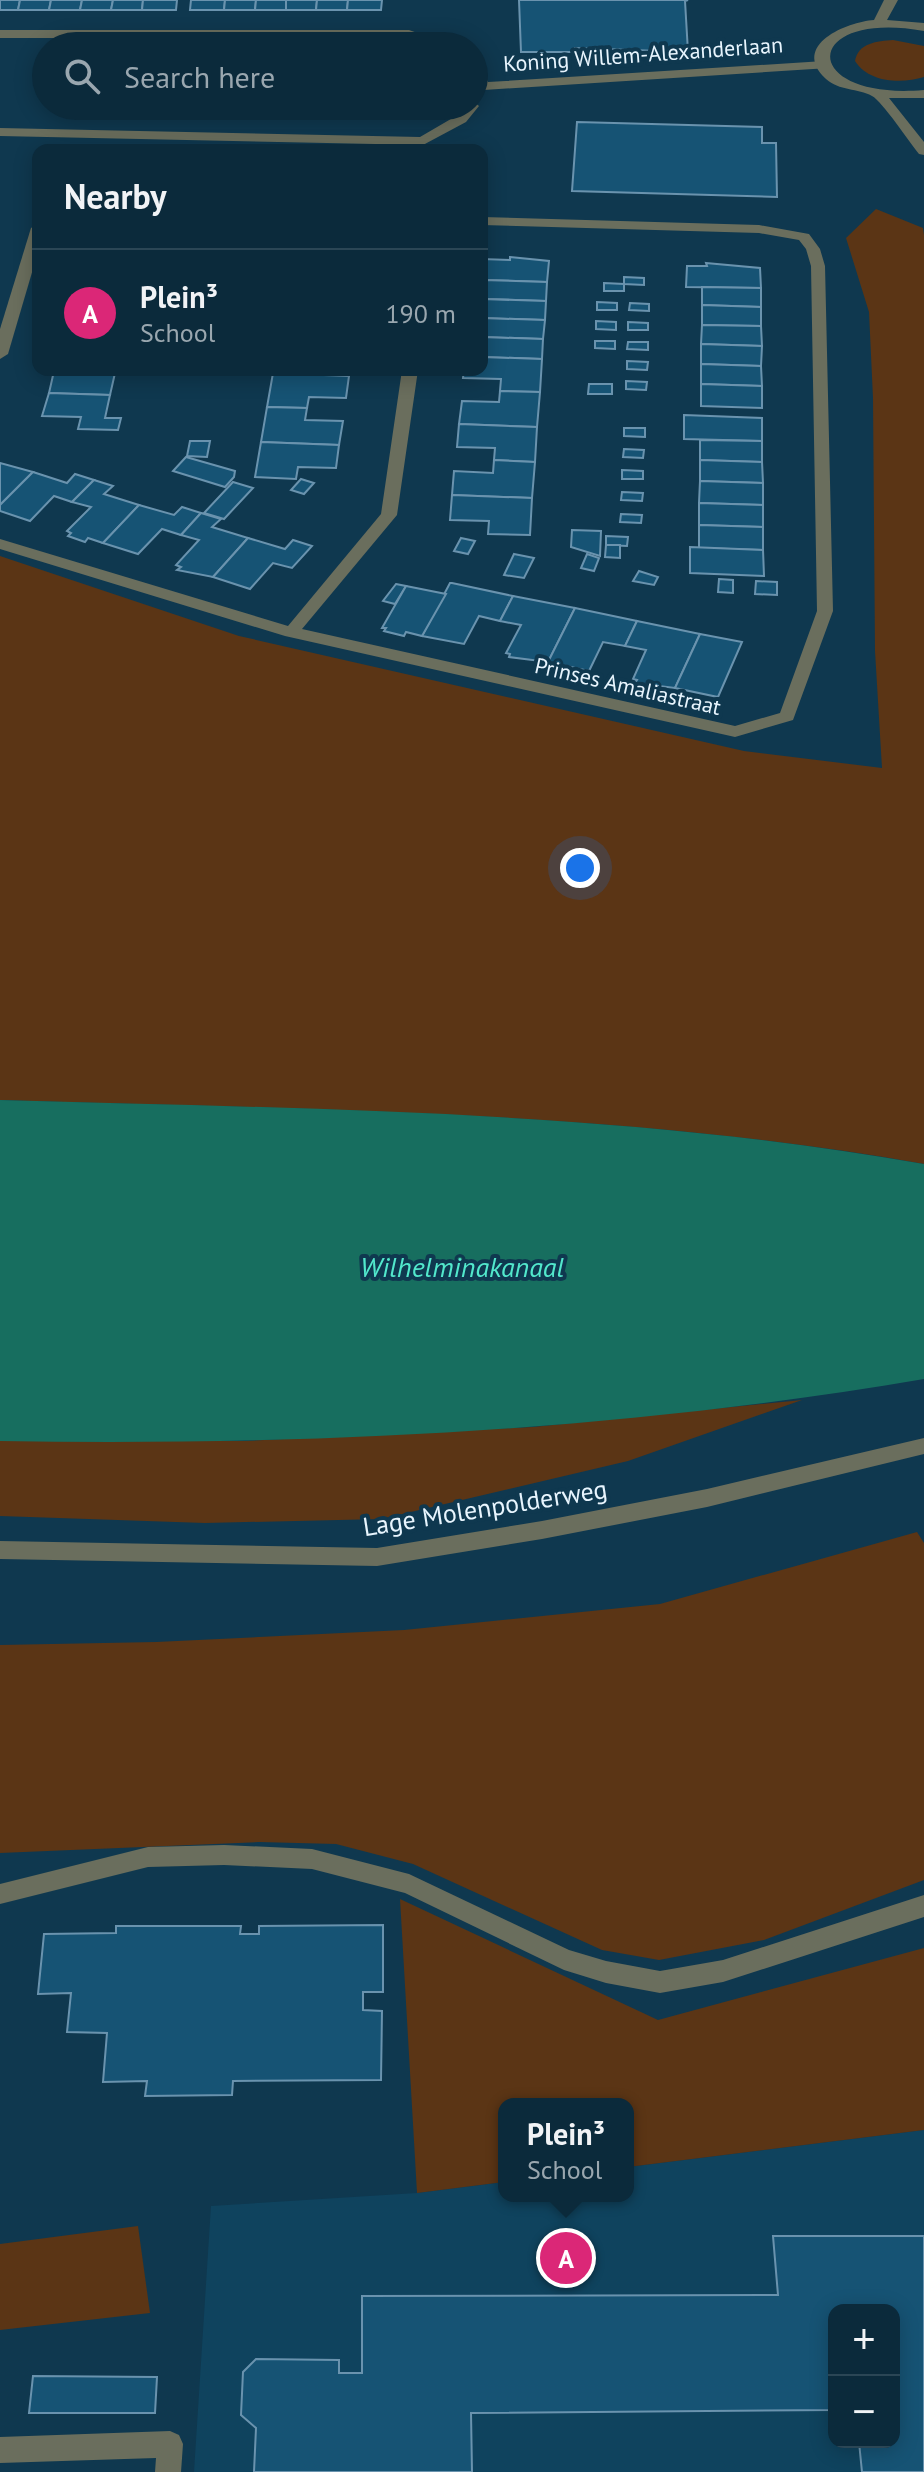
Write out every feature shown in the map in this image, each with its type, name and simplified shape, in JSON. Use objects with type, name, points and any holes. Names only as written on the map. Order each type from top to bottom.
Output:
[{"type":"street","points":[[879,23],[891,0]]},
{"type":"street","points":[[924,27],[879,23],[858,26],[828,42],[822,53],[824,65],[844,83],[880,95],[924,94]]},
{"type":"street","points":[[0,34],[32,34]]},
{"type":"street","name":"Koning Willem-Alexanderlaan","points":[[488,86],[824,65]]},
{"type":"street","points":[[880,95],[924,151]]},
{"type":"street","points":[[430,144],[460,120]]},
{"type":"street","points":[[0,132],[22,130],[64,135],[361,144]]},
{"type":"street","points":[[62,144],[64,135]]},
{"type":"street","name":"Prinses Amaliastraat","points":[[0,544],[291,632],[735,732],[787,716],[825,611],[823,414],[818,266],[813,249],[804,237],[759,229],[488,221]]},
{"type":"street","points":[[0,354],[32,248]]},
{"type":"street","points":[[291,632],[389,515],[409,376]]},
{"type":"street","name":"Lage Molenpolderweg","points":[[0,1550],[377,1557],[542,1530],[707,1498],[924,1446]]},
{"type":"street","points":[[0,1894],[148,1857],[224,1855],[312,1859],[409,1884],[564,1959],[606,1972],[660,1982],[723,1971],[924,1906]]},
{"type":"street","points":[[0,2450],[170,2444],[168,2472]]},
{"type":"shaded area","points":[[893,40],[924,46],[924,77],[906,81],[877,78],[855,61],[864,47]]},
{"type":"shaded area","points":[[876,209],[923,228],[924,235],[924,1164],[809,1146],[579,1123],[348,1110],[0,1100],[0,556],[239,636],[744,751],[882,768],[875,651],[873,398],[869,312],[846,238]]},
{"type":"shaded area","points":[[802,1400],[628,1461],[381,1519],[205,1523],[0,1516],[0,1441],[244,1441],[533,1427]]},
{"type":"shaded area","points":[[917,1532],[924,1543],[924,1880],[764,1940],[659,1960],[602,1950],[413,1864],[336,1844],[259,1842],[0,1853],[0,1645],[156,1642],[404,1630],[660,1604]]},
{"type":"shaded area","points":[[400,1899],[658,2020],[924,1948],[924,2130],[634,2166],[634,2098],[498,2098],[498,2183],[417,2193]]},
{"type":"shaded area","points":[[924,2130],[924,2472],[194,2472],[211,2206],[417,2193],[498,2183],[498,2202],[634,2202],[634,2166]]},
{"type":"shaded area","points":[[138,2226],[150,2313],[0,2330],[0,2244]]},
{"type":"water","name":"Wilhelminakanaal","points":[[0,1100],[348,1110],[579,1122],[810,1146],[924,1164],[924,1379],[694,1411],[464,1431],[232,1441],[0,1441]]},
{"type":"building","points":[[0,0],[20,0],[18,10],[0,10]]},
{"type":"building","points":[[20,0],[51,0],[49,10],[18,10]]},
{"type":"building","points":[[51,0],[82,0],[80,10],[49,10]]},
{"type":"building","points":[[82,0],[113,0],[111,10],[80,10]]},
{"type":"building","points":[[113,0],[143,0],[142,10],[111,10]]},
{"type":"building","points":[[143,0],[177,0],[176,10],[142,10]]},
{"type":"building","points":[[191,0],[225,0],[224,10],[190,10]]},
{"type":"building","points":[[225,0],[256,0],[255,10],[224,10]]},
{"type":"building","points":[[256,0],[286,0],[286,10],[255,10]]},
{"type":"building","points":[[286,0],[317,0],[316,10],[286,10]]},
{"type":"building","points":[[317,0],[348,0],[347,10],[316,10]]},
{"type":"building","points":[[348,0],[382,0],[381,10],[347,10]]},
{"type":"building","points":[[519,0],[688,0],[685,1],[688,52],[575,48],[575,52],[521,52]]},
{"type":"building","points":[[577,122],[762,127],[762,143],[776,143],[777,197],[572,191]]},
{"type":"building","points":[[510,257],[549,261],[547,282],[488,280],[488,259],[510,260]]},
{"type":"building","points":[[706,263],[760,268],[761,288],[686,287],[687,266],[707,266]]},
{"type":"building","points":[[624,277],[644,278],[644,285],[624,284]]},
{"type":"building","points":[[488,280],[547,282],[546,301],[488,299]]},
{"type":"building","points":[[604,283],[624,284],[624,291],[604,291]]},
{"type":"building","points":[[702,287],[761,288],[761,307],[702,305]]},
{"type":"building","points":[[488,299],[546,301],[545,320],[488,318]]},
{"type":"building","points":[[597,302],[617,303],[617,310],[597,310]]},
{"type":"building","points":[[630,303],[649,304],[649,311],[629,310]]},
{"type":"building","points":[[702,305],[761,307],[761,326],[702,325]]},
{"type":"building","points":[[488,318],[545,320],[543,339],[488,337]]},
{"type":"building","points":[[596,321],[616,322],[616,330],[596,329]]},
{"type":"building","points":[[628,322],[648,323],[648,330],[628,330]]},
{"type":"building","points":[[702,325],[761,326],[762,346],[701,344]]},
{"type":"building","points":[[488,337],[543,339],[542,359],[488,357]]},
{"type":"building","points":[[595,341],[615,341],[615,349],[595,348]]},
{"type":"building","points":[[628,342],[648,342],[648,350],[627,349]]},
{"type":"building","points":[[701,344],[762,346],[761,366],[701,364]]},
{"type":"building","points":[[488,357],[542,359],[540,392],[500,391],[501,379],[463,378],[488,376]]},
{"type":"building","points":[[627,361],[648,362],[647,370],[627,369]]},
{"type":"building","points":[[701,364],[761,366],[762,386],[701,384]]},
{"type":"building","points":[[53,376],[114,376],[110,395],[49,393]]},
{"type":"building","points":[[272,376],[349,376],[346,398],[309,397],[307,408],[267,407]]},
{"type":"building","points":[[626,381],[647,382],[646,390],[626,389]]},
{"type":"building","points":[[589,384],[612,384],[612,394],[588,394]]},
{"type":"building","points":[[701,384],[762,386],[762,408],[701,406]]},
{"type":"building","points":[[500,391],[540,392],[537,427],[459,424],[462,401],[499,402]]},
{"type":"building","points":[[49,393],[110,395],[105,418],[121,418],[118,430],[78,429],[81,417],[42,416]]},
{"type":"building","points":[[267,407],[307,408],[305,420],[343,421],[339,445],[261,442]]},
{"type":"building","points":[[684,415],[762,418],[762,441],[684,439]]},
{"type":"building","points":[[459,424],[537,427],[535,462],[494,460],[495,448],[457,447]]},
{"type":"building","points":[[624,428],[645,428],[645,437],[624,436]]},
{"type":"building","points":[[700,440],[762,441],[762,462],[700,460]]},
{"type":"building","points":[[190,441],[210,441],[207,457],[187,456]]},
{"type":"building","points":[[261,442],[339,445],[336,468],[298,467],[296,479],[255,477]]},
{"type":"building","points":[[624,449],[644,450],[643,458],[623,457]]},
{"type":"building","points":[[186,457],[235,471],[234,477],[225,487],[173,471]]},
{"type":"building","points":[[494,460],[535,462],[532,498],[452,495],[454,471],[493,473]]},
{"type":"building","points":[[700,460],[762,462],[763,483],[700,481]]},
{"type":"building","points":[[0,463],[33,472],[0,505]]},
{"type":"building","points":[[622,470],[643,471],[643,479],[622,479]]},
{"type":"building","points":[[33,472],[67,483],[75,474],[94,480],[72,502],[54,496],[30,521],[0,511],[0,505]]},
{"type":"building","points":[[301,479],[314,483],[304,494],[291,490]]},
{"type":"building","points":[[94,480],[113,486],[104,494],[139,505],[103,543],[88,538],[85,542],[68,536],[71,533],[67,531],[91,507],[72,502]]},
{"type":"building","points":[[700,481],[763,483],[763,505],[699,503]]},
{"type":"building","points":[[233,482],[253,488],[224,519],[204,513]]},
{"type":"building","points":[[622,492],[643,493],[642,501],[621,500]]},
{"type":"building","points":[[452,495],[532,498],[530,535],[488,534],[489,521],[450,520]]},
{"type":"building","points":[[699,503],[763,505],[763,527],[699,525]]},
{"type":"building","points":[[139,505],[174,515],[182,507],[201,513],[181,535],[162,529],[138,554],[103,543]]},
{"type":"building","points":[[201,513],[221,519],[212,527],[248,538],[213,577],[177,570],[181,567],[176,565],[199,540],[181,535]]},
{"type":"building","points":[[621,514],[642,515],[641,523],[620,522]]},
{"type":"building","points":[[699,525],[763,527],[763,550],[699,548]]},
{"type":"building","points":[[572,530],[601,531],[600,556],[571,547]]},
{"type":"building","points":[[606,536],[628,537],[627,546],[606,545]]},
{"type":"building","points":[[248,538],[285,549],[293,540],[312,546],[292,568],[273,563],[250,589],[213,577]]},
{"type":"building","points":[[461,538],[475,541],[468,554],[454,551]]},
{"type":"building","points":[[606,545],[620,545],[620,558],[605,557]]},
{"type":"building","points":[[690,547],[763,550],[764,576],[690,573]]},
{"type":"building","points":[[514,554],[534,558],[524,578],[504,575]]},
{"type":"building","points":[[587,554],[599,558],[594,571],[581,568]]},
{"type":"building","points":[[639,571],[658,577],[654,585],[633,581]]},
{"type":"building","points":[[719,579],[733,580],[733,593],[718,592]]},
{"type":"building","points":[[756,581],[777,582],[777,595],[755,594]]},
{"type":"building","points":[[450,583],[513,596],[500,621],[479,616],[464,644],[422,636]]},
{"type":"building","points":[[396,584],[406,586],[395,604],[383,601]]},
{"type":"building","points":[[406,586],[446,594],[422,636],[406,632],[404,636],[382,628]]},
{"type":"building","points":[[513,596],[575,608],[548,662],[509,657],[510,654],[506,653],[521,625],[500,621]]},
{"type":"building","points":[[575,608],[637,621],[625,646],[603,642],[589,671],[548,662]]},
{"type":"building","points":[[637,621],[700,634],[675,688],[635,683],[637,680],[633,679],[646,650],[625,646]]},
{"type":"building","points":[[700,634],[742,642],[718,697],[675,688]]},
{"type":"building","points":[[383,1925],[383,1992],[363,1992],[363,2010],[382,2011],[381,2080],[233,2081],[232,2095],[145,2096],[147,2081],[103,2082],[107,2033],[67,2032],[71,1993],[38,1994],[44,1934],[116,1933],[116,1926],[241,1926],[240,1934],[259,1934],[259,1926]]},
{"type":"building","points":[[773,2236],[924,2236],[924,2472],[862,2472],[860,2448],[900,2448],[900,2304],[828,2304],[828,2410],[471,2413],[472,2472],[254,2472],[256,2428],[241,2415],[243,2372],[256,2359],[339,2360],[339,2373],[362,2373],[362,2296],[778,2295]]},
{"type":"building","points":[[33,2376],[157,2377],[155,2413],[29,2413]]},
{"type":"place","name":"Plein³","points":[[566,2258]]}]
